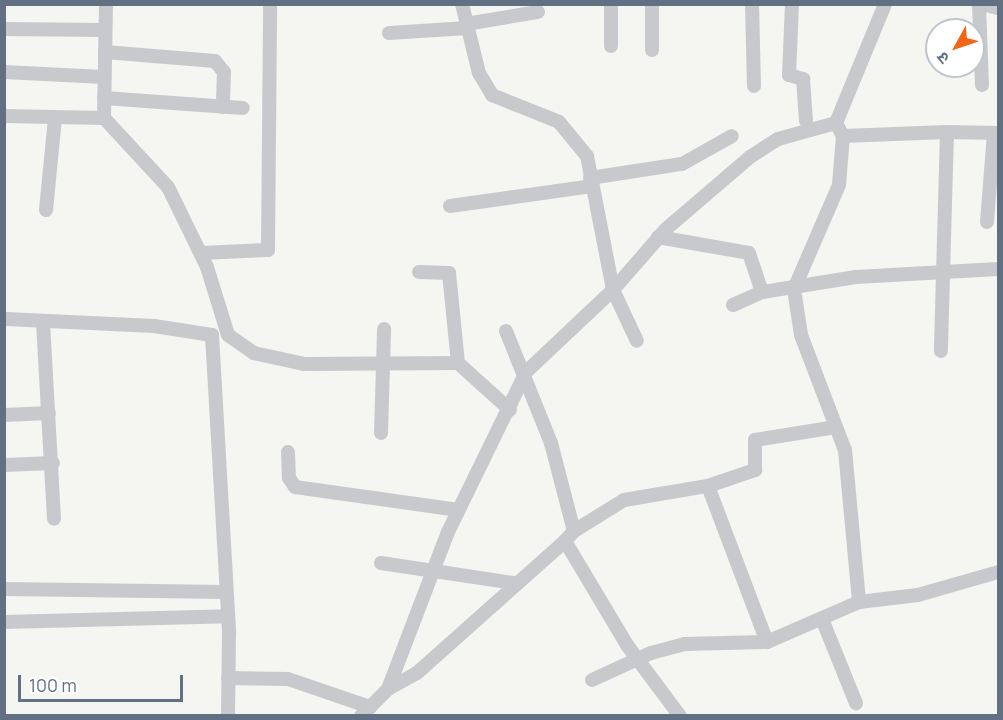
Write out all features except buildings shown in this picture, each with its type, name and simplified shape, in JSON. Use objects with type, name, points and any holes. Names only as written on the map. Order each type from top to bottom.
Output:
[{"type":"street","points":[[106,4],[104,118],[157,172],[201,253],[228,335]]},
{"type":"street","points":[[201,253],[268,250],[270,4]]},
{"type":"street","points":[[462,4],[479,73],[492,95],[568,129],[587,156],[613,290],[638,341]]},
{"type":"street","points":[[611,4],[611,46]]},
{"type":"street","points":[[652,4],[652,50]]},
{"type":"street","points":[[752,4],[754,86]]},
{"type":"street","points":[[792,4],[789,75],[803,80],[806,122]]},
{"type":"street","points":[[388,689],[432,570],[458,510],[510,410],[526,372],[613,290],[658,237],[762,148],[836,123],[885,4]]},
{"type":"street","points":[[979,4],[982,84]]},
{"type":"street","points":[[983,4],[999,8]]},
{"type":"street","points":[[389,33],[467,26],[538,12]]},
{"type":"street","points":[[4,28],[104,30]]},
{"type":"street","points":[[105,52],[215,61],[224,72],[223,107]]},
{"type":"street","points":[[4,72],[104,77]]},
{"type":"street","points":[[104,98],[243,108]]},
{"type":"street","points":[[4,116],[104,118]]},
{"type":"street","points":[[46,210],[55,118]]},
{"type":"street","points":[[836,123],[843,136],[839,185],[794,289],[801,335],[836,427],[853,501],[859,602]]},
{"type":"street","points":[[843,136],[947,132],[996,133],[987,222]]},
{"type":"street","points":[[941,351],[939,271],[947,132]]},
{"type":"street","points":[[450,206],[682,164],[732,136]]},
{"type":"street","points":[[658,237],[749,253],[762,292]]},
{"type":"street","points":[[733,304],[762,292],[794,289],[867,275],[999,269]]},
{"type":"street","points":[[419,272],[449,273],[458,363],[510,410]]},
{"type":"street","points":[[6,320],[154,326],[212,335],[228,335],[280,360],[382,365],[458,363]]},
{"type":"street","points":[[43,322],[53,463],[54,519]]},
{"type":"street","points":[[381,433],[384,329]]},
{"type":"street","points":[[506,331],[526,372],[570,536],[638,657],[680,716]]},
{"type":"street","points":[[212,335],[228,616],[228,716]]},
{"type":"street","points":[[4,415],[50,413]]},
{"type":"street","points":[[228,678],[288,679],[365,711],[388,689],[417,674],[513,583],[570,536],[624,500],[708,486],[755,470],[755,440],[836,427]]},
{"type":"street","points":[[288,452],[289,478],[295,487],[458,510]]},
{"type":"street","points":[[4,465],[53,463]]},
{"type":"street","points":[[708,486],[767,642]]},
{"type":"street","points":[[381,563],[513,583]]},
{"type":"street","points":[[592,680],[638,657],[685,644],[767,642],[859,602],[918,595],[999,572]]},
{"type":"street","points":[[4,589],[225,592]]},
{"type":"street","points":[[4,622],[228,616]]},
{"type":"street","points":[[822,619],[856,703]]}]
